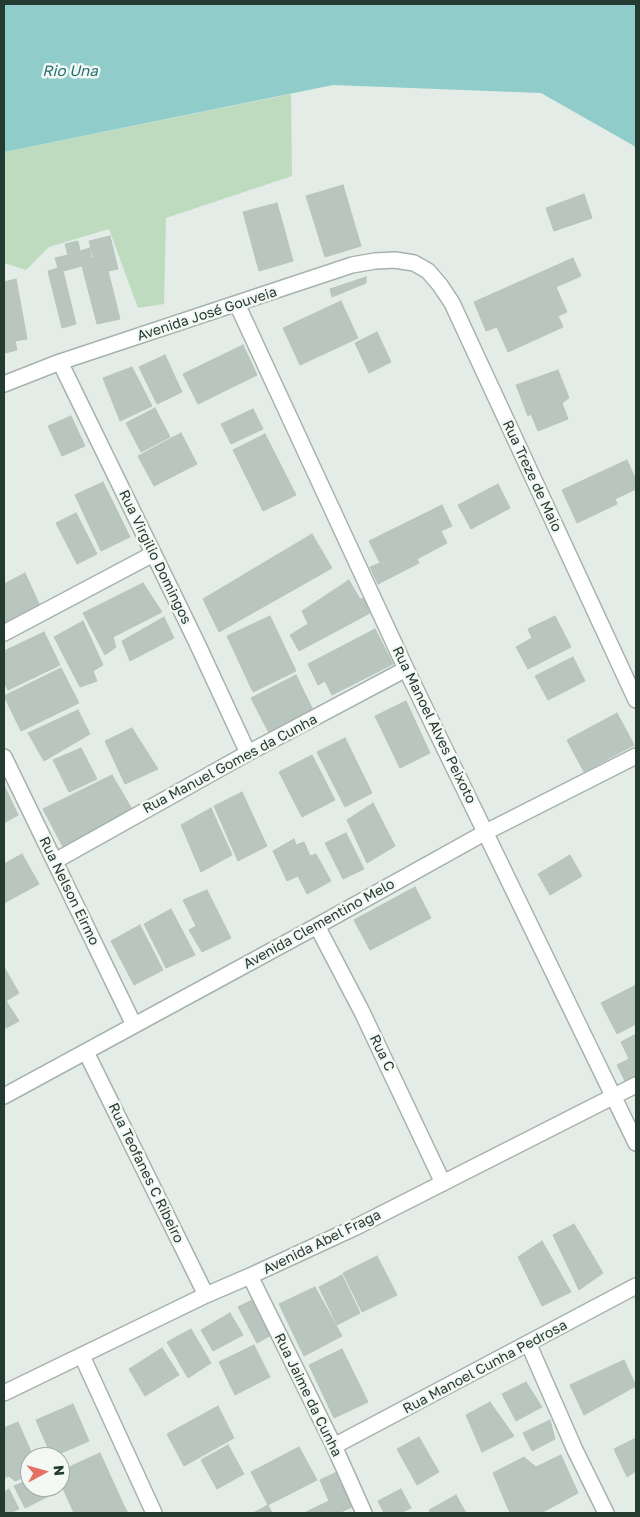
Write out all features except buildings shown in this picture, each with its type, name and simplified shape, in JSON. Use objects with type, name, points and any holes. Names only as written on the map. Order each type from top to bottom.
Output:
[{"type":"street","name":"Avenida José Gouveia","points":[[4,384],[60,362],[352,265],[395,260],[414,263]]},
{"type":"street","name":"Rua Treze de Maio","points":[[414,263],[428,271],[452,304],[636,700]]},
{"type":"street","name":"Rua Manoel Alves Peixoto","points":[[237,304],[406,669],[636,1143]]},
{"type":"street","name":"Rua Virgilio Domingos","points":[[60,362],[196,641],[248,753]]},
{"type":"street","points":[[4,634],[153,554]]},
{"type":"street","name":"Rua Manuel Gomes da Cunha","points":[[55,861],[248,753],[406,669]]},
{"type":"street","name":"Rua Nelson Eirmo","points":[[4,756],[134,1025]]},
{"type":"street","name":"Avenida Clementino Melo","points":[[4,1096],[486,832],[636,756]]},
{"type":"street","name":"Rua C","points":[[317,926],[366,1021],[443,1183]]},
{"type":"street","name":"Rua Teofanes C Ribeiro","points":[[86,1052],[206,1295]]},
{"type":"street","name":"Avenida Abel Fraga","points":[[4,1394],[206,1295],[356,1227],[636,1085]]},
{"type":"street","name":"Rua Jaime da Cunha","points":[[250,1276],[334,1446],[364,1513]]},
{"type":"street","name":"Rua Manoel Cunha Pedrosa","points":[[334,1446],[528,1345],[636,1286]]},
{"type":"street","points":[[528,1345],[605,1513]]},
{"type":"street","points":[[82,1356],[154,1513]]},
{"type":"green space","points":[[291,94],[292,176],[166,218],[164,304],[138,308],[109,229],[49,247],[26,270],[4,263],[4,152]]},
{"type":"water","name":"Rio Una","points":[[4,4],[636,4],[636,147],[541,93],[333,85],[4,152]]}]
